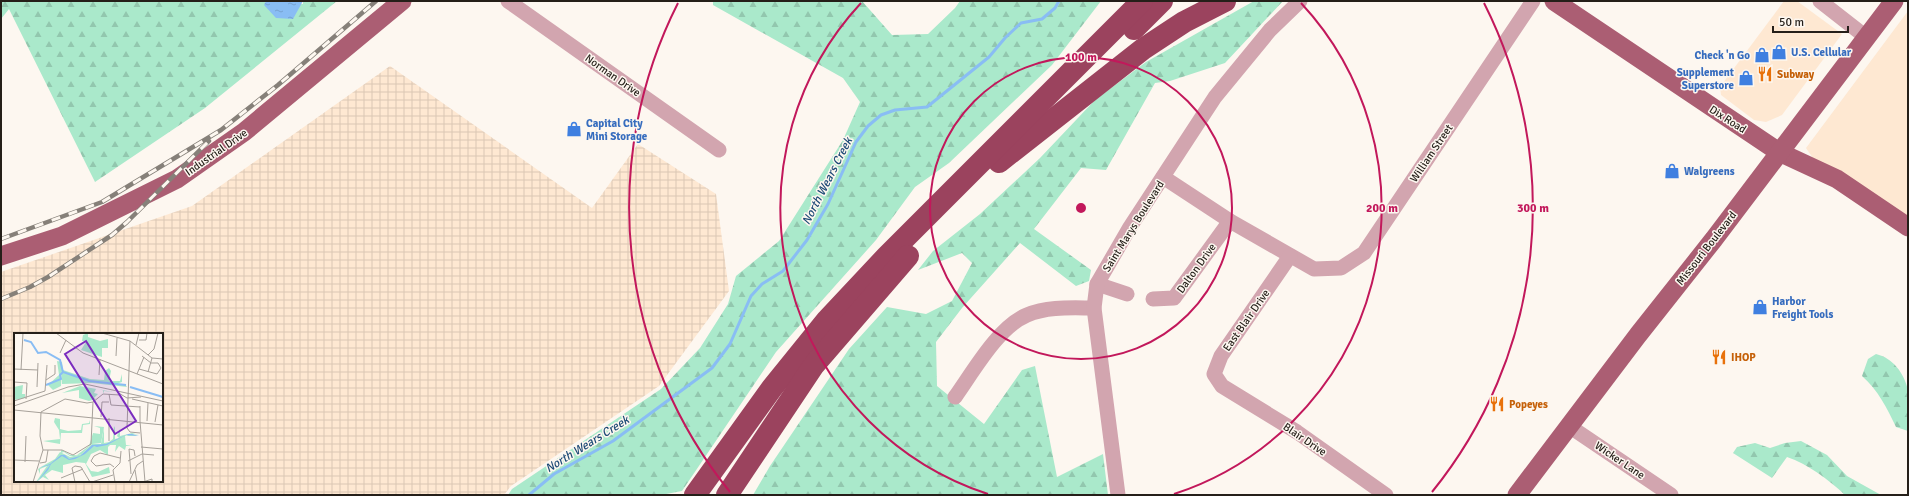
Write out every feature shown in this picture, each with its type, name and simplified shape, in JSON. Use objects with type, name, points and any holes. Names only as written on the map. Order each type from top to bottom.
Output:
[{"type":"highway","points":[[1006,136],[1120,1]]},
{"type":"highway","points":[[695,495],[772,388],[828,320],[887,256],[1142,1]]},
{"type":"highway","points":[[727,495],[814,365],[898,266],[999,162],[1162,1]]},
{"type":"highway","points":[[999,162],[1143,49],[1184,22],[1225,1]]},
{"type":"main road","name":"Industrial Drive","points":[[1,256],[62,236],[177,179],[244,132],[402,1]]},
{"type":"main road","name":"Dix Road","points":[[1554,1],[1779,152],[1838,179],[1908,227]]},
{"type":"main road","name":"Missouri Boulevard","points":[[1517,495],[1638,335],[1714,240],[1894,1]]},
{"type":"street","name":"Norman Drive","points":[[508,1],[719,150]]},
{"type":"street","name":"Saint Marys Boulevard","points":[[1118,495],[1094,308],[1097,284],[1130,227],[1215,97],[1270,30],[1300,1]]},
{"type":"street","name":"William Street","points":[[1163,177],[1230,220],[1314,269],[1341,268],[1364,253],[1533,1]]},
{"type":"street","points":[[1820,1],[1866,37]]},
{"type":"street","name":"Dalton Drive","points":[[1153,299],[1174,298],[1230,220]]},
{"type":"street","name":"East Blair Drive","points":[[1222,386],[1214,374],[1221,356],[1290,256]]},
{"type":"street","points":[[1097,284],[1127,294]]},
{"type":"street","points":[[955,397],[995,342],[1015,322],[1028,315],[1056,308],[1094,308]]},
{"type":"street","name":"Blair Drive","points":[[1222,386],[1297,432],[1386,495]]},
{"type":"street","name":"Wicker Lane","points":[[1570,426],[1671,495]]},
{"type":"shaded area","points":[[1784,1],[1797,1],[1842,34],[1782,115],[1766,122],[1754,120],[1721,95],[1720,87]]},
{"type":"shaded area","points":[[1908,11],[1908,219],[1815,161],[1806,148]]},
{"type":"shaded area","points":[[390,66],[592,208],[638,144],[716,194],[729,291],[659,386],[511,486],[504,495],[1,495],[1,272],[192,206]]},
{"type":"green space","points":[[1,1],[266,1],[265,5],[303,4],[303,1],[337,1],[205,108],[95,182],[9,9],[1,19]]},
{"type":"green space","points":[[713,1],[862,1],[892,35],[928,34],[955,8],[960,1],[1101,1],[1052,65],[949,163],[915,187],[876,240],[776,352],[682,491],[661,495],[508,495],[512,489],[661,389],[700,348],[728,304],[736,276],[779,241],[843,140],[860,102],[843,78],[713,5]]},
{"type":"green space","points":[[1254,1],[1283,1],[1225,63],[1170,81],[1155,83],[1106,170],[1081,168],[1034,229],[1091,270],[1089,281],[1076,286],[1020,243],[962,308],[936,342],[937,386],[984,424],[1022,370],[1035,366],[1057,477],[1103,454],[1108,495],[753,495],[770,466],[849,349],[887,307],[926,314],[952,301],[972,263],[962,253],[918,270],[933,251],[980,214],[1040,158],[1095,100],[1146,62]]},
{"type":"green space","points":[[1876,354],[1893,363],[1904,378],[1908,390],[1908,431],[1896,427],[1886,406],[1868,381],[1862,376],[1868,359]]},
{"type":"green space","points":[[1801,441],[1827,455],[1847,476],[1881,495],[1845,495],[1818,473],[1787,457],[1772,478],[1733,453],[1737,447],[1755,443],[1770,448],[1785,443]]},
{"type":"water","points":[[266,1],[303,1],[293,19],[276,18],[264,5]]},
{"type":"waterway","name":"North Wears Creek","points":[[529,495],[554,474],[613,441],[712,368],[730,344],[751,296],[762,284],[783,271],[807,240],[828,204],[856,142],[868,126],[881,115],[895,110],[927,107],[989,57],[1005,38],[1021,23],[1042,19],[1055,8],[1059,1]]},
{"type":"railway","points":[[1,239],[102,202],[221,130],[278,85],[376,1]]},
{"type":"railway","points":[[1,299],[30,287],[48,277],[112,235],[209,141]]},
{"type":"place","name":"U.S. Cellular","points":[[1779,52]]},
{"type":"place","name":"Check 'n Go","points":[[1762,55]]},
{"type":"place","name":"Subway","points":[[1765,74]]},
{"type":"place","name":"Supplement Superstore","points":[[1746,78]]},
{"type":"place","name":"Capital City Mini Storage","points":[[574,129]]},
{"type":"place","name":"Walgreens","points":[[1672,171]]},
{"type":"place","name":"Harbor Freight Tools","points":[[1760,307]]},
{"type":"place","name":"IHOP","points":[[1719,357]]},
{"type":"place","name":"Popeyes","points":[[1497,404]]}]
